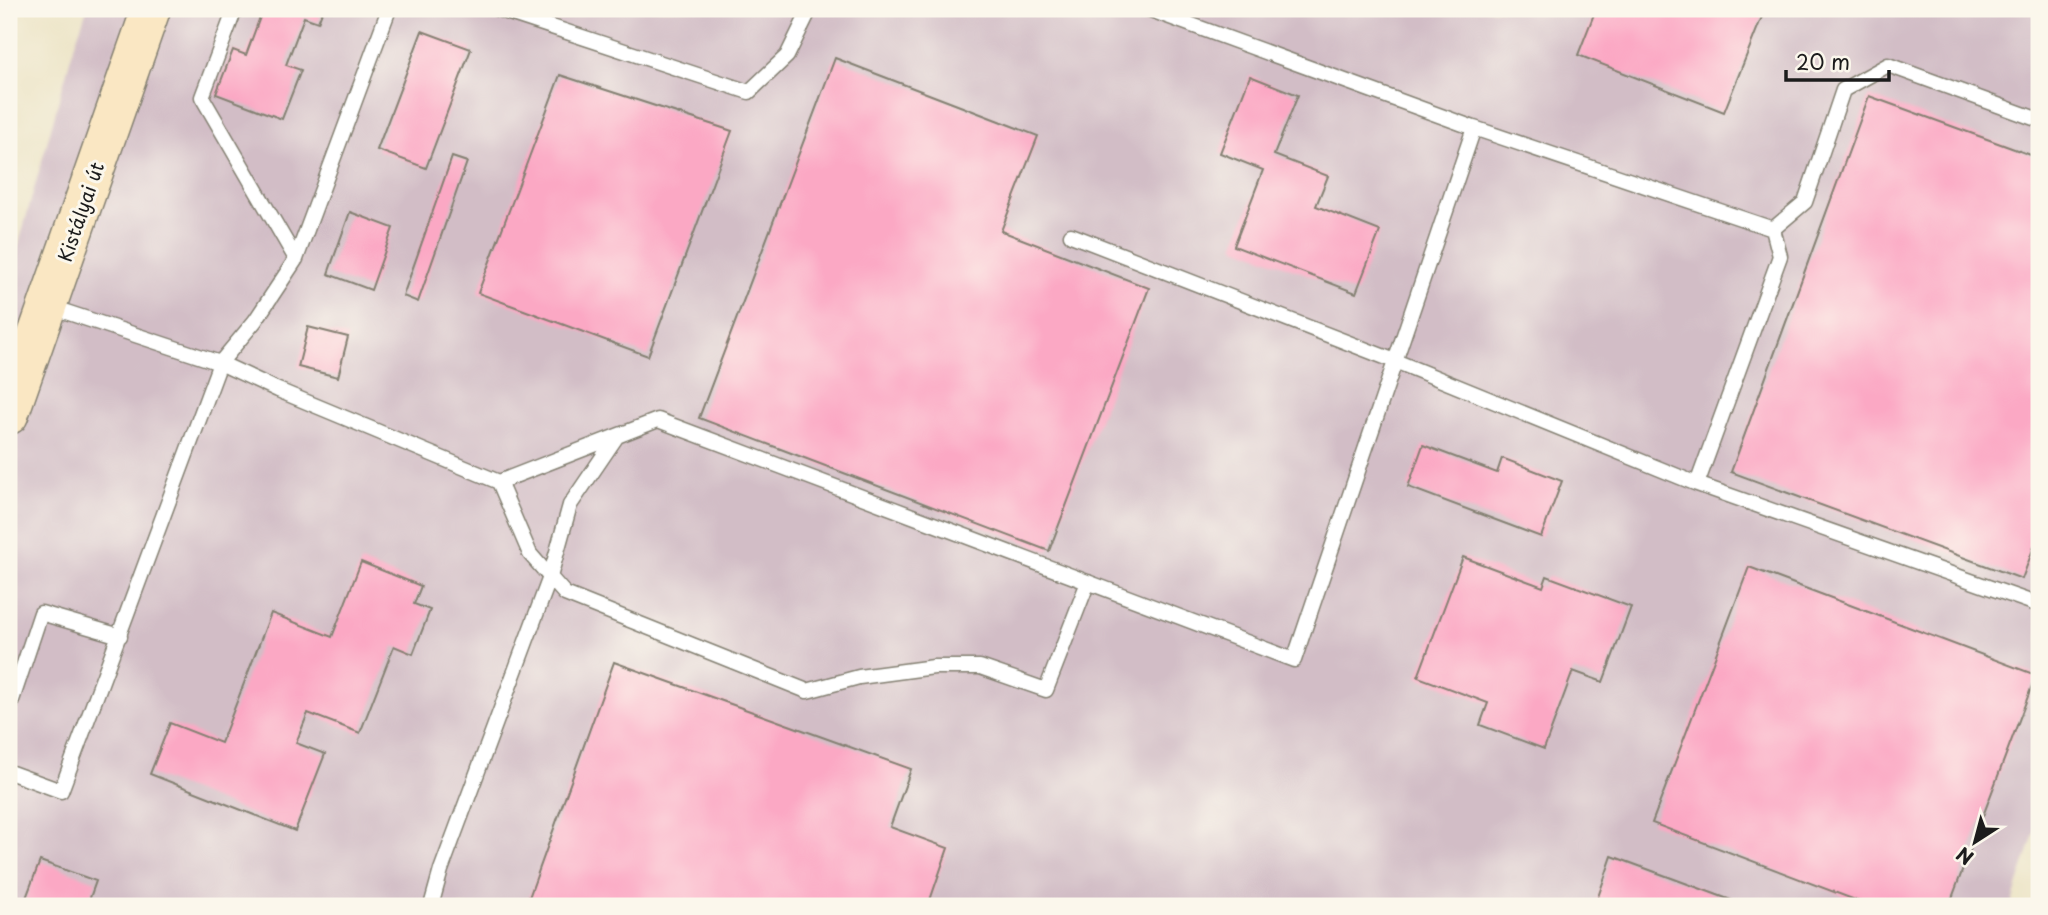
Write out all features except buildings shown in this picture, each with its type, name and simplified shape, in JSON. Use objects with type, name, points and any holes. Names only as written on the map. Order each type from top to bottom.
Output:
[{"type":"main road","name":"Kistályai út","points":[[9,415],[151,9]]},
{"type":"lane","points":[[235,9],[202,97],[296,259]]},
{"type":"lane","points":[[9,772],[61,791],[220,363],[255,321],[296,259],[389,9]]},
{"type":"lane","points":[[497,9],[749,92],[788,56],[810,9]]},
{"type":"lane","points":[[1148,9],[1474,128],[1773,229]]},
{"type":"lane","points":[[1773,229],[1805,202],[1843,90],[1888,65],[2039,120]]},
{"type":"lane","points":[[499,482],[658,420],[1294,660],[1474,128]]},
{"type":"lane","points":[[1697,484],[1780,256],[1773,229]]},
{"type":"lane","points":[[1071,235],[1395,361],[1697,484],[2039,605]]},
{"type":"lane","points":[[48,306],[220,363],[499,482],[530,554],[565,594],[807,691],[859,677],[933,667],[980,667],[1046,690],[1088,582]]},
{"type":"lane","points":[[431,906],[441,870],[550,577],[570,505],[617,436]]},
{"type":"lane","points":[[9,709],[41,613],[120,636]]},
{"type":"shaded area","points":[[87,9],[2039,9],[2039,818],[2011,906],[9,906],[9,279],[74,46]]}]
